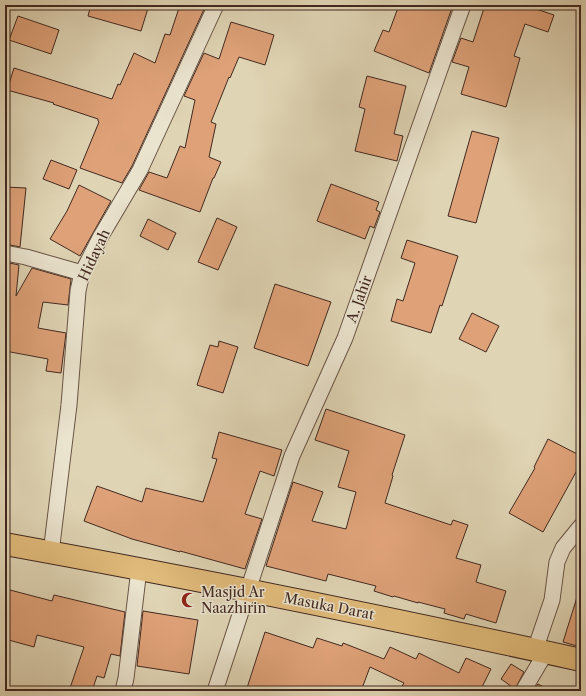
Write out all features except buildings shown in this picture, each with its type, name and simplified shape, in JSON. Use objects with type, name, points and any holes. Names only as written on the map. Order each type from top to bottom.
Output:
[{"type":"main road","name":"Masuka Darat","points":[[5,544],[391,618],[581,660]]},
{"type":"street","name":"Hidayah","points":[[51,552],[69,405],[78,291],[82,273],[101,236],[140,170],[216,5]]},
{"type":"street","name":"A. Jahir","points":[[215,691],[292,456],[345,338],[444,55],[463,5]]},
{"type":"street","points":[[5,253],[82,273]]},
{"type":"street","points":[[523,691],[540,651],[552,600],[557,562],[563,548],[581,526]]},
{"type":"street","points":[[123,691],[126,678],[139,569]]},
{"type":"place","name":"Masjid Ar Naazhirin","points":[[189,600]]}]
